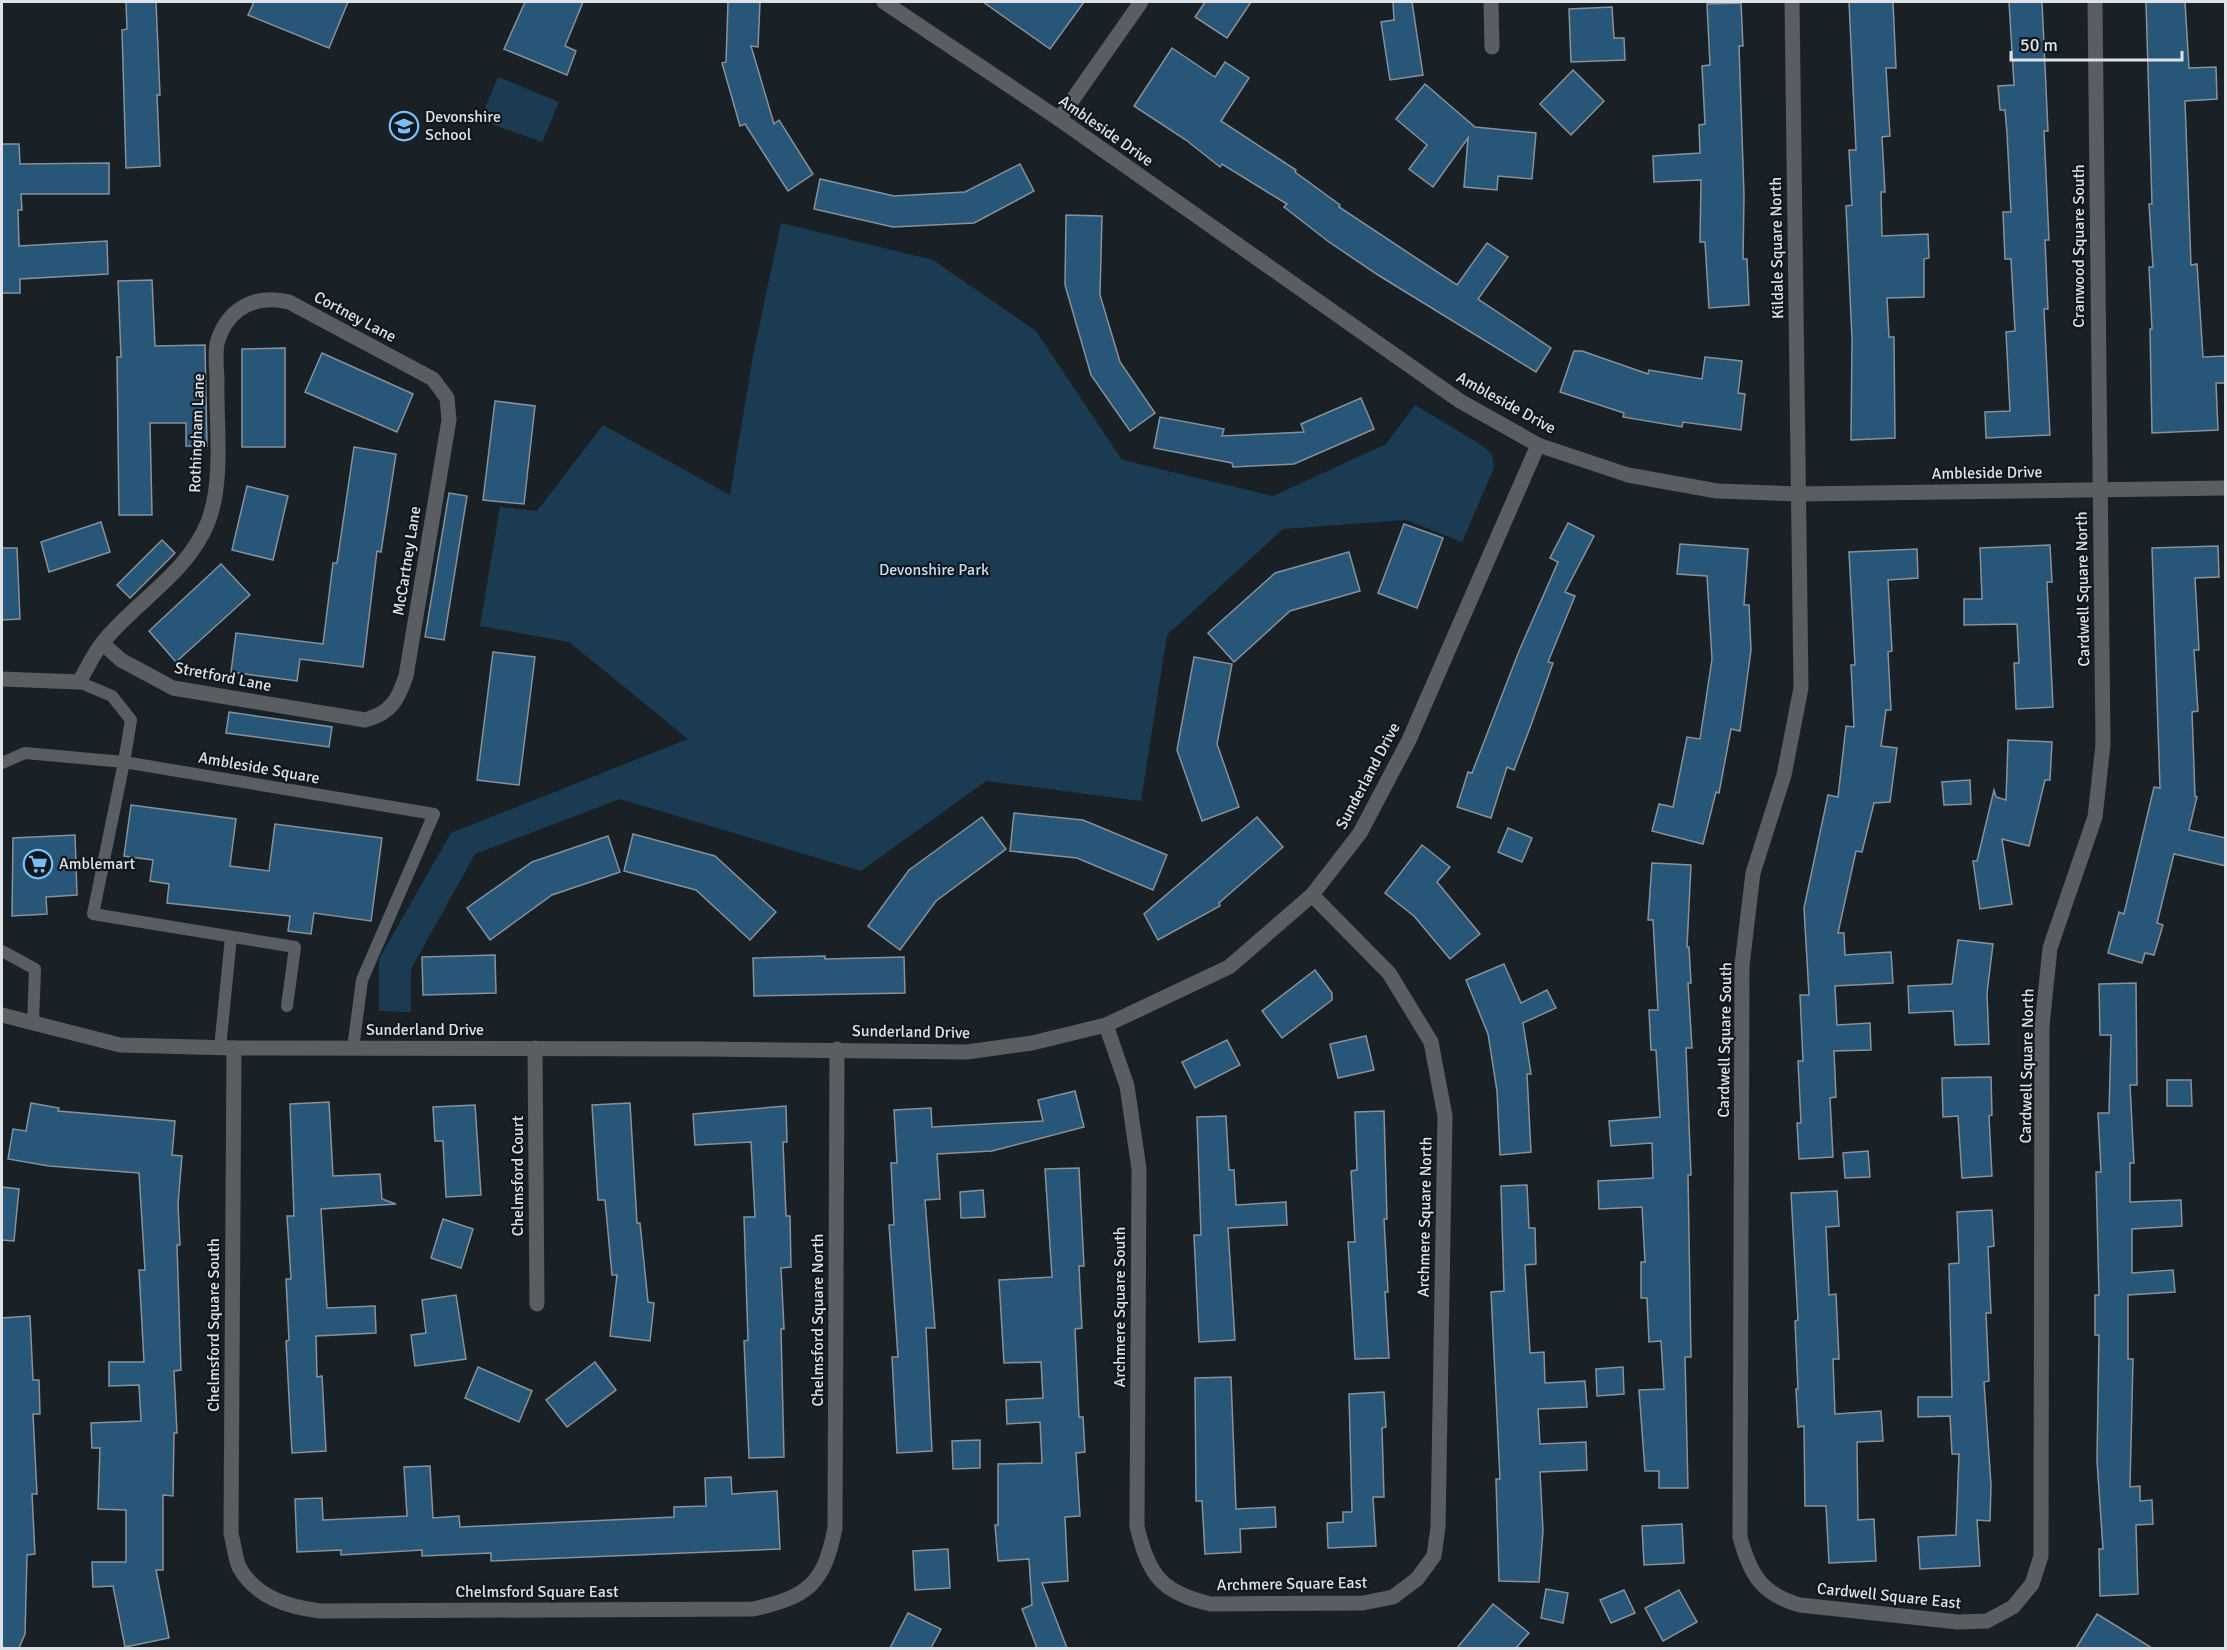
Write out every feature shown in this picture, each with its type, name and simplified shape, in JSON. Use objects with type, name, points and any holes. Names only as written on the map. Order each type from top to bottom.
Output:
[{"type":"street","name":"Ambleside Drive","points":[[884,2],[1059,119],[1460,401],[1538,445],[1628,475],[1717,491],[1799,494],[2226,488]]},
{"type":"street","points":[[1059,119],[1141,2]]},
{"type":"street","points":[[1491,2],[1492,47]]},
{"type":"street","name":"Kildale Square North","points":[[1792,2],[1799,494]]},
{"type":"street","name":"Cranwood Square South","points":[[2095,2],[2100,489]]},
{"type":"street","name":"Cortney Lane","points":[[223,329],[231,316],[256,299],[273,298],[289,302],[433,379],[447,398],[449,420]]},
{"type":"street","name":"Rothingham Lane","points":[[102,643],[187,557],[207,522],[216,484],[217,343],[223,329]]},
{"type":"street","name":"McCartney Lane","points":[[394,705],[406,676],[449,420]]},
{"type":"street","name":"Sunderland Drive","points":[[2,1017],[120,1045],[227,1048],[837,1049],[967,1052],[1032,1043],[1106,1025],[1229,967],[1312,895],[1360,833],[1409,740],[1538,445]]},
{"type":"street","name":"Cardwell Square North","points":[[2013,1607],[2032,1584],[2041,1556],[2042,1026],[2050,948],[2095,817],[2103,745],[2100,489]]},
{"type":"street","name":"Cardwell Square South","points":[[1764,1587],[1748,1564],[1740,1537],[1742,965],[1753,873],[1784,775],[1801,688],[1799,494]]},
{"type":"street","points":[[2,679],[79,682],[102,643]]},
{"type":"street","name":"Stretford Lane","points":[[102,643],[121,660],[173,688],[365,720],[387,713],[394,705]]},
{"type":"street","name":"Archmere Square North","points":[[1312,895],[1389,974],[1431,1042],[1445,1116],[1438,1527],[1434,1556],[1417,1580]]},
{"type":"street","name":"Archmere Square South","points":[[1106,1025],[1127,1086],[1139,1169],[1137,1527],[1145,1560],[1166,1586]]},
{"type":"street","name":"Chelmsford Square South","points":[[227,1048],[231,1534],[239,1567],[261,1592]]},
{"type":"street","name":"Chelmsford Court","points":[[535,1048],[537,1304]]},
{"type":"street","name":"Chelmsford Square North","points":[[812,1586],[829,1559],[836,1528],[837,1049]]},
{"type":"street","name":"Archmere Square East","points":[[1166,1586],[1187,1599],[1211,1604],[1364,1603],[1393,1597],[1417,1580]]},
{"type":"street","name":"Chelmsford Square East","points":[[261,1592],[289,1607],[320,1611],[753,1609],[785,1602],[812,1586]]},
{"type":"street","name":"Cardwell Square East","points":[[1764,1587],[1780,1599],[1800,1605],[1958,1622],[1987,1621],[2013,1607]]},
{"type":"lane","points":[[79,682],[112,696],[131,720],[93,914],[295,947],[287,1006]]},
{"type":"lane","points":[[2,763],[25,753],[124,762]]},
{"type":"lane","name":"Ambleside Square","points":[[124,762],[434,814],[362,980],[353,1048]]},
{"type":"lane","points":[[227,1048],[231,938]]},
{"type":"lane","points":[[2,951],[35,969],[33,1024]]},
{"type":"green space","points":[[498,77],[559,102],[542,142],[480,120]]},
{"type":"green space","name":"Devonshire Park","points":[[781,223],[933,260],[1036,331],[1122,460],[1273,496],[1386,444],[1415,405],[1483,446],[1492,455],[1494,468],[1462,542],[1406,520],[1283,529],[1167,635],[1141,801],[986,781],[861,871],[620,799],[475,854],[411,969],[411,1012],[379,1011],[379,959],[451,833],[688,739],[569,642],[480,626],[500,507],[537,511],[603,425],[730,495],[753,356]]},
{"type":"building","points":[[126,2],[156,2],[160,166],[126,168],[122,30],[127,29]]},
{"type":"building","points":[[254,2],[348,2],[329,48],[248,15]]},
{"type":"building","points":[[525,2],[583,2],[565,46],[576,51],[567,75],[504,49]]},
{"type":"building","points":[[728,2],[760,2],[758,47],[751,46],[774,124],[779,120],[813,174],[788,191],[745,124],[740,126],[722,63],[726,62]]},
{"type":"building","points":[[983,2],[1084,2],[1050,49]]},
{"type":"building","points":[[1205,2],[1251,2],[1227,38],[1195,17]]},
{"type":"building","points":[[1393,2],[1412,2],[1423,75],[1390,80],[1381,22],[1394,20]]},
{"type":"building","points":[[1849,2],[1893,2],[1896,68],[1886,68],[1890,136],[1882,137],[1885,192],[1881,192],[1882,236],[1928,234],[1929,258],[1924,259],[1924,297],[1887,298],[1889,337],[1894,337],[1895,438],[1851,440],[1852,339],[1846,206],[1852,205],[1849,150],[1856,150]]},
{"type":"building","points":[[2009,2],[2042,2],[2048,131],[2044,131],[2049,240],[2045,240],[2048,309],[2044,309],[2050,435],[1986,438],[1985,412],[2010,411],[2006,332],[2015,331],[2011,259],[2005,259],[2003,212],[2011,212],[2007,133],[2005,110],[2000,110],[1998,86],[2014,85]]},
{"type":"building","points":[[2146,2],[2185,2],[2189,68],[2216,67],[2217,99],[2185,101],[2191,265],[2197,264],[2203,357],[2226,356],[2226,383],[2216,383],[2218,430],[2152,433],[2150,329],[2152,329],[2149,267],[2153,267],[2149,204],[2152,204]]},
{"type":"building","points":[[1741,3],[1743,46],[1739,46],[1744,195],[1743,259],[1747,259],[1749,305],[1709,308],[1705,242],[1700,242],[1701,180],[1654,182],[1653,156],[1700,153],[1699,125],[1705,124],[1702,66],[1710,65],[1707,4]]},
{"type":"building","points":[[1612,7],[1614,38],[1624,38],[1625,60],[1571,62],[1569,9]]},
{"type":"building","points":[[1172,48],[1215,77],[1225,62],[1249,78],[1221,121],[1296,170],[1295,172],[1340,205],[1339,207],[1457,285],[1487,243],[1508,257],[1478,299],[1551,348],[1536,372],[1378,275],[1329,242],[1284,207],[1287,204],[1222,164],[1220,167],[1186,140],[1134,106]]},
{"type":"building","points":[[1573,70],[1604,101],[1571,135],[1540,104]]},
{"type":"building","points":[[1425,84],[1475,127],[1536,133],[1532,179],[1498,176],[1497,190],[1464,187],[1468,138],[1433,187],[1409,169],[1427,145],[1396,119]]},
{"type":"building","points":[[2,144],[19,144],[20,164],[109,163],[109,194],[21,194],[22,210],[18,210],[19,246],[107,241],[108,274],[20,279],[20,293],[2,293]]},
{"type":"building","points":[[1020,164],[1034,191],[974,223],[893,227],[814,209],[820,179],[894,196],[965,192]]},
{"type":"building","points":[[1066,215],[1102,216],[1100,295],[1120,362],[1155,413],[1130,431],[1091,375],[1065,285]]},
{"type":"building","points":[[152,280],[155,346],[205,345],[207,446],[186,446],[186,423],[150,423],[152,515],[119,515],[117,357],[121,357],[118,281]]},
{"type":"building","points":[[285,348],[285,447],[242,447],[242,349]]},
{"type":"building","points":[[1574,351],[1582,351],[1648,374],[1649,370],[1702,379],[1705,357],[1742,361],[1738,393],[1745,394],[1741,430],[1683,422],[1682,427],[1623,417],[1624,413],[1560,392]]},
{"type":"building","points":[[322,353],[413,394],[397,432],[305,392]]},
{"type":"building","points":[[1361,398],[1374,429],[1294,464],[1233,467],[1232,463],[1154,448],[1160,417],[1224,429],[1222,436],[1304,432],[1301,424]]},
{"type":"building","points":[[495,401],[535,406],[524,504],[483,500]]},
{"type":"building","points":[[354,447],[396,454],[381,552],[377,551],[363,667],[300,659],[297,681],[231,672],[236,633],[323,644],[333,563],[337,563]]},
{"type":"building","points":[[247,486],[288,496],[273,560],[232,550]]},
{"type":"building","points":[[449,493],[467,496],[444,640],[425,637]]},
{"type":"building","points":[[101,522],[110,552],[49,572],[41,542]]},
{"type":"building","points":[[1568,523],[1594,536],[1565,592],[1575,596],[1548,662],[1553,663],[1514,770],[1507,767],[1491,818],[1457,807],[1468,772],[1472,773],[1519,651],[1558,562],[1550,558]]},
{"type":"building","points":[[1404,524],[1443,538],[1417,608],[1378,593]]},
{"type":"building","points":[[162,540],[175,553],[130,598],[117,585]]},
{"type":"building","points":[[1680,544],[1748,549],[1744,605],[1749,605],[1751,650],[1740,731],[1731,729],[1719,793],[1716,792],[1703,844],[1652,831],[1659,804],[1673,807],[1687,737],[1700,739],[1712,659],[1707,576],[1677,574]]},
{"type":"building","points":[[2050,545],[2052,582],[2047,582],[2053,707],[2016,709],[2014,663],[2019,663],[2017,624],[1964,625],[1964,599],[1982,599],[1980,548]]},
{"type":"building","points":[[2218,546],[2219,577],[2195,578],[2199,650],[2194,650],[2198,711],[2192,712],[2195,796],[2197,797],[2189,830],[2226,838],[2226,866],[2174,854],[2157,923],[2163,925],[2154,955],[2145,953],[2142,963],[2108,953],[2119,912],[2124,914],[2154,787],[2160,788],[2152,548]]},
{"type":"building","points":[[2,548],[17,548],[20,619],[2,620]]},
{"type":"building","points":[[1917,549],[1918,578],[1888,580],[1892,651],[1888,652],[1891,710],[1886,710],[1881,746],[1897,748],[1890,802],[1874,803],[1862,852],[1856,851],[1838,933],[1844,933],[1845,955],[1891,952],[1893,983],[1835,986],[1837,1025],[1870,1023],[1871,1050],[1834,1051],[1836,1097],[1830,1098],[1833,1157],[1799,1159],[1797,1123],[1801,1123],[1798,1061],[1803,1061],[1800,995],[1809,995],[1804,908],[1828,795],[1838,797],[1846,726],[1854,727],[1851,665],[1855,665],[1849,552]]},
{"type":"building","points":[[1349,552],[1360,591],[1290,611],[1234,662],[1208,633],[1275,573]]},
{"type":"building","points":[[221,564],[250,595],[176,662],[149,631]]},
{"type":"building","points":[[493,652],[535,657],[519,785],[477,780]]},
{"type":"building","points":[[1194,657],[1232,664],[1217,744],[1239,807],[1202,821],[1177,750]]},
{"type":"building","points":[[229,712],[332,727],[329,747],[226,733]]},
{"type":"building","points":[[2008,740],[2052,742],[2050,780],[2045,780],[2029,846],[2002,839],[2012,904],[1980,909],[1973,861],[1977,861],[1994,790],[1996,797],[2006,800]]},
{"type":"building","points":[[1970,780],[1971,804],[1944,805],[1942,782]]},
{"type":"building","points":[[131,805],[236,819],[230,866],[269,871],[275,824],[382,838],[371,921],[314,913],[311,934],[288,931],[290,916],[167,903],[169,884],[150,881],[153,860],[124,856]]},
{"type":"building","points":[[1014,813],[1083,820],[1167,855],[1153,890],[1077,858],[1010,851]]},
{"type":"building","points":[[982,817],[1006,849],[936,901],[900,950],[868,926],[909,870]]},
{"type":"building","points":[[1257,817],[1283,847],[1219,903],[1220,906],[1158,940],[1144,914]]},
{"type":"building","points":[[1508,828],[1532,838],[1522,862],[1498,852]]},
{"type":"building","points":[[633,834],[715,856],[776,912],[750,940],[696,890],[624,871]]},
{"type":"building","points":[[75,835],[77,895],[46,897],[47,914],[12,916],[13,838]]},
{"type":"building","points":[[608,836],[620,872],[552,895],[490,940],[467,908],[532,862]]},
{"type":"building","points":[[1422,845],[1450,867],[1437,882],[1480,934],[1450,959],[1414,916],[1385,893]]},
{"type":"building","points":[[1652,863],[1691,865],[1687,947],[1689,947],[1691,983],[1688,983],[1692,1048],[1686,1048],[1691,1175],[1688,1175],[1691,1357],[1685,1357],[1688,1488],[1659,1488],[1659,1471],[1645,1471],[1639,1390],[1664,1389],[1661,1341],[1649,1342],[1647,1298],[1641,1298],[1641,1262],[1645,1262],[1642,1207],[1599,1209],[1598,1181],[1653,1178],[1652,1143],[1611,1146],[1609,1121],[1660,1117],[1656,1050],[1651,1050],[1649,1010],[1658,1010],[1653,920],[1648,920]]},
{"type":"building","points":[[1958,940],[1993,944],[1987,993],[1989,1044],[1955,1045],[1953,1011],[1909,1013],[1908,986],[1952,984]]},
{"type":"building","points":[[495,955],[496,993],[423,995],[422,957]]},
{"type":"building","points":[[825,956],[825,959],[904,957],[905,993],[754,996],[753,958]]},
{"type":"building","points":[[1504,964],[1521,1003],[1547,990],[1556,1008],[1523,1023],[1531,1074],[1527,1074],[1531,1152],[1500,1155],[1497,1091],[1488,1034],[1466,980]]},
{"type":"building","points":[[1315,970],[1332,993],[1332,1000],[1282,1038],[1262,1011]]},
{"type":"building","points":[[2136,983],[2137,1085],[2130,1085],[2134,1163],[2130,1163],[2130,1202],[2181,1200],[2182,1226],[2132,1229],[2132,1273],[2173,1270],[2175,1292],[2128,1295],[2128,1359],[2133,1359],[2130,1487],[2140,1486],[2140,1501],[2152,1500],[2153,1524],[2136,1525],[2138,1594],[2100,1596],[2099,1549],[2103,1549],[2097,1461],[2099,1335],[2095,1335],[2095,1295],[2099,1295],[2096,1172],[2101,1172],[2098,1113],[2109,1113],[2111,1035],[2100,1035],[2099,984]]},
{"type":"building","points":[[1366,1036],[1374,1070],[1338,1078],[1330,1044]]},
{"type":"building","points":[[1227,1040],[1240,1065],[1195,1088],[1182,1062]]},
{"type":"building","points":[[1991,1077],[1992,1115],[1989,1116],[1992,1176],[1962,1178],[1958,1116],[1943,1117],[1942,1078]]},
{"type":"building","points":[[2167,1080],[2191,1080],[2192,1106],[2167,1106]]},
{"type":"building","points":[[1075,1091],[1084,1127],[992,1151],[937,1154],[940,1199],[925,1200],[935,1328],[926,1328],[932,1451],[897,1453],[892,1357],[898,1357],[889,1225],[894,1225],[891,1163],[897,1163],[894,1110],[931,1108],[932,1127],[1043,1121],[1038,1100]]},
{"type":"building","points":[[329,1102],[333,1176],[380,1174],[382,1199],[396,1204],[321,1209],[327,1308],[375,1306],[376,1333],[316,1336],[317,1377],[322,1376],[326,1451],[292,1453],[286,1341],[289,1340],[286,1279],[291,1279],[287,1216],[294,1216],[290,1104]]},
{"type":"building","points":[[31,1103],[59,1108],[58,1111],[175,1121],[172,1155],[182,1156],[178,1204],[180,1245],[177,1245],[181,1370],[174,1371],[177,1433],[174,1433],[173,1496],[163,1495],[163,1570],[156,1570],[169,1638],[125,1647],[113,1586],[93,1587],[92,1562],[126,1562],[126,1510],[98,1509],[100,1448],[92,1448],[91,1423],[141,1421],[139,1385],[109,1386],[109,1362],[144,1362],[139,1270],[145,1270],[139,1173],[49,1166],[8,1159],[13,1129],[26,1131]]},
{"type":"building","points":[[630,1103],[637,1223],[640,1223],[648,1302],[654,1303],[650,1341],[610,1336],[617,1275],[612,1275],[605,1200],[598,1200],[592,1105]]},
{"type":"building","points":[[475,1105],[481,1195],[446,1197],[443,1141],[435,1141],[433,1107]]},
{"type":"building","points":[[786,1106],[787,1142],[783,1142],[786,1216],[790,1216],[791,1267],[781,1268],[784,1329],[781,1329],[784,1457],[749,1458],[744,1341],[748,1340],[744,1217],[755,1217],[751,1142],[695,1145],[693,1114]]},
{"type":"building","points":[[1384,1111],[1387,1219],[1384,1219],[1388,1292],[1385,1292],[1389,1358],[1355,1359],[1348,1242],[1355,1242],[1351,1171],[1357,1170],[1355,1112]]},
{"type":"building","points":[[1226,1116],[1229,1170],[1234,1170],[1236,1205],[1286,1202],[1287,1225],[1228,1228],[1235,1340],[1199,1342],[1194,1235],[1201,1235],[1197,1117]]},
{"type":"building","points":[[1868,1151],[1870,1177],[1845,1178],[1843,1153]]},
{"type":"building","points":[[1079,1168],[1084,1266],[1079,1266],[1082,1328],[1075,1329],[1079,1417],[1083,1417],[1085,1452],[1076,1453],[1080,1516],[1065,1517],[1068,1581],[1042,1583],[1067,1648],[1037,1648],[1022,1609],[1032,1605],[1029,1559],[998,1561],[995,1525],[998,1525],[998,1464],[1042,1463],[1040,1422],[1007,1424],[1006,1400],[1043,1398],[1041,1362],[1004,1363],[999,1280],[1052,1277],[1045,1169]]},
{"type":"building","points":[[1527,1185],[1529,1228],[1535,1228],[1536,1264],[1525,1265],[1530,1353],[1544,1352],[1545,1383],[1585,1381],[1587,1407],[1538,1409],[1540,1444],[1586,1442],[1587,1470],[1540,1472],[1543,1531],[1539,1582],[1499,1581],[1496,1479],[1500,1479],[1491,1292],[1504,1291],[1501,1186]]},
{"type":"building","points":[[2,1187],[19,1189],[14,1241],[2,1240]]},
{"type":"building","points":[[983,1190],[985,1217],[961,1218],[960,1192]]},
{"type":"building","points":[[1837,1191],[1839,1226],[1826,1227],[1829,1295],[1836,1294],[1839,1359],[1833,1359],[1835,1414],[1881,1411],[1883,1441],[1857,1442],[1858,1520],[1874,1519],[1876,1561],[1829,1563],[1826,1506],[1805,1506],[1804,1426],[1798,1427],[1796,1389],[1798,1389],[1795,1321],[1798,1320],[1791,1193]]},
{"type":"building","points":[[1992,1210],[1994,1246],[1988,1247],[1991,1313],[1986,1313],[1989,1381],[1984,1382],[1991,1485],[1990,1521],[1977,1520],[1980,1566],[1920,1569],[1918,1537],[1956,1535],[1959,1454],[1952,1454],[1950,1416],[1918,1417],[1918,1397],[1952,1397],[1949,1264],[1959,1263],[1957,1212]]},
{"type":"building","points":[[443,1219],[473,1229],[461,1268],[431,1258]]},
{"type":"building","points":[[456,1295],[466,1359],[415,1366],[411,1335],[426,1333],[422,1300]]},
{"type":"building","points":[[30,1316],[33,1380],[39,1380],[40,1414],[33,1414],[37,1494],[32,1494],[35,1554],[27,1555],[25,1634],[19,1648],[2,1648],[2,1318]]},
{"type":"building","points":[[595,1362],[616,1390],[567,1427],[546,1400]]},
{"type":"building","points":[[478,1367],[532,1391],[519,1422],[465,1398]]},
{"type":"building","points":[[1623,1367],[1624,1394],[1597,1396],[1596,1369]]},
{"type":"building","points":[[1231,1377],[1236,1509],[1275,1507],[1276,1527],[1240,1529],[1241,1552],[1205,1554],[1202,1501],[1196,1501],[1195,1378]]},
{"type":"building","points":[[1384,1392],[1386,1427],[1382,1428],[1384,1497],[1373,1497],[1376,1546],[1328,1548],[1327,1523],[1343,1522],[1343,1512],[1352,1512],[1349,1394]]},
{"type":"building","points":[[980,1440],[980,1468],[953,1469],[952,1441]]},
{"type":"building","points":[[430,1466],[433,1518],[459,1516],[460,1527],[674,1517],[674,1507],[706,1506],[705,1478],[731,1477],[732,1494],[777,1491],[780,1549],[491,1561],[491,1553],[422,1556],[422,1550],[341,1555],[341,1550],[297,1552],[295,1499],[322,1498],[323,1520],[407,1516],[404,1467]]},
{"type":"building","points":[[1682,1524],[1684,1563],[1644,1565],[1642,1526]]},
{"type":"building","points":[[948,1549],[950,1588],[915,1590],[913,1551]]},
{"type":"building","points":[[1546,1589],[1568,1593],[1563,1623],[1541,1618]]},
{"type":"building","points":[[1624,1590],[1635,1613],[1611,1623],[1600,1600]]},
{"type":"building","points":[[1679,1590],[1697,1622],[1663,1641],[1645,1608]]},
{"type":"building","points":[[1493,1604],[1529,1633],[1516,1648],[1457,1648]]},
{"type":"building","points":[[908,1613],[941,1629],[931,1648],[890,1648]]},
{"type":"building","points":[[2097,1614],[2152,1648],[2076,1648]]},
{"type":"place","name":"Devonshire School","points":[[404,126]]},
{"type":"place","name":"Amblemart","points":[[38,864]]}]
